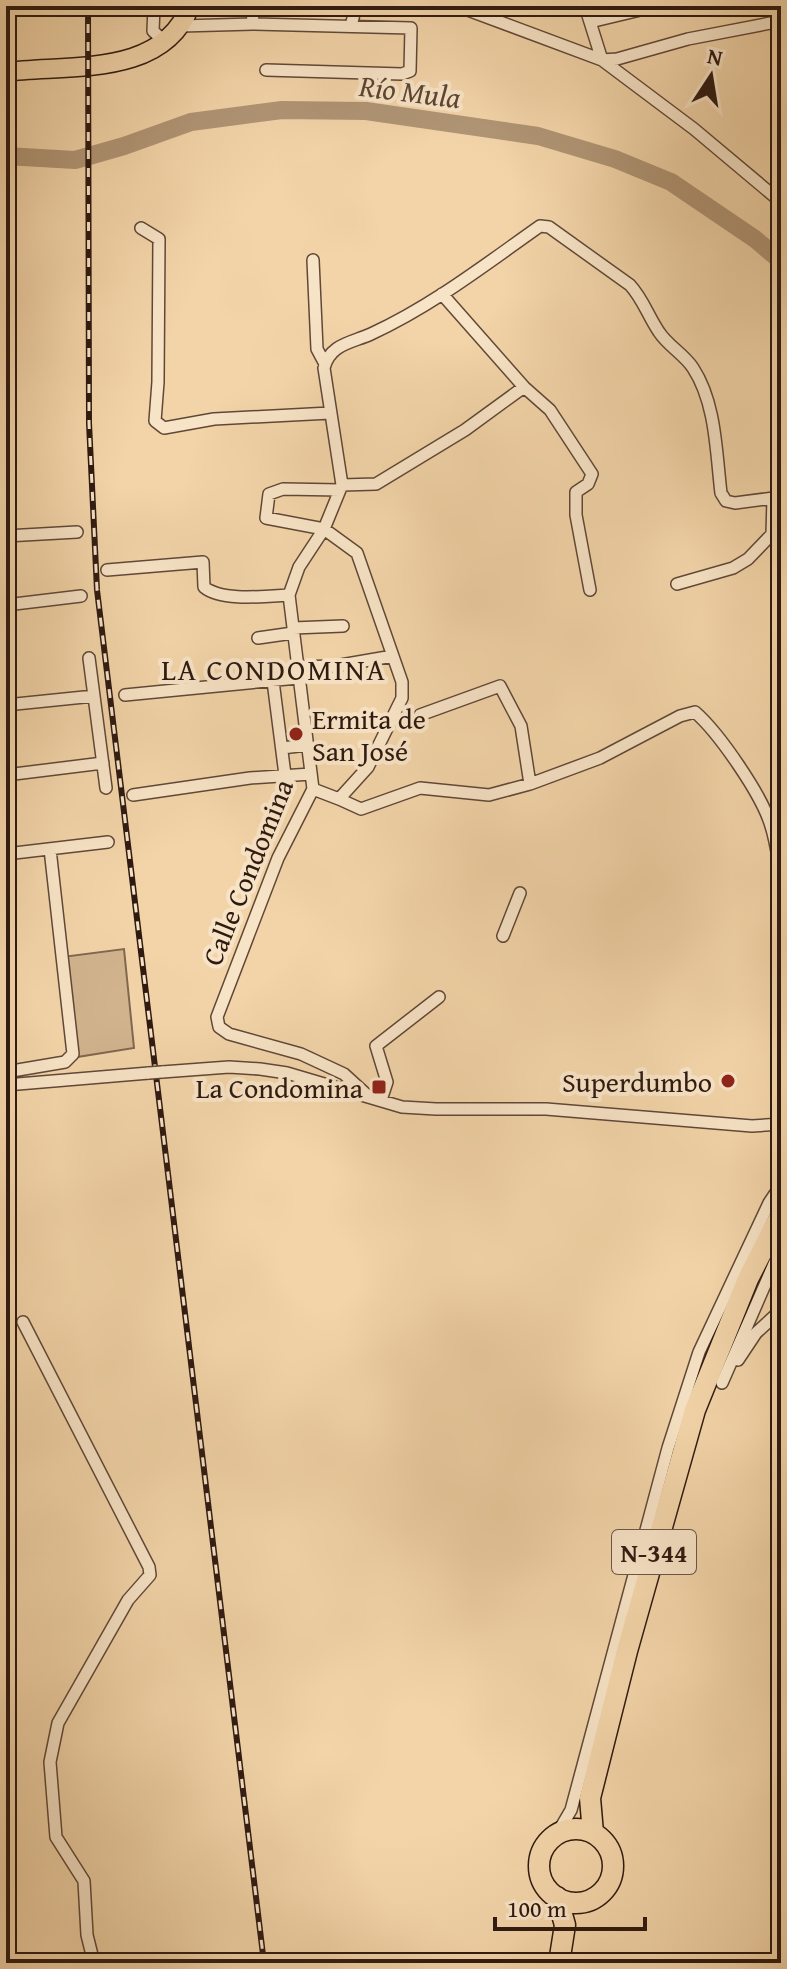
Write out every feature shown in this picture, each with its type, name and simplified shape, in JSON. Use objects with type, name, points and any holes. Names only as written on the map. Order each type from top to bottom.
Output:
[{"type":"highway","name":"N-344","points":[[565,1925],[583,1901],[602,1892],[613,1870],[608,1847],[593,1833],[590,1798],[631,1636],[695,1410],[748,1279],[781,1214]]},
{"type":"highway","name":"N-344","points":[[559,1963],[565,1925],[557,1897],[548,1889],[539,1867],[540,1855],[546,1844],[562,1832],[590,1798]]},
{"type":"highway","points":[[562,1832],[578,1829],[593,1833]]},
{"type":"highway","points":[[557,1897],[569,1902],[583,1901]]},
{"type":"main road","points":[[6,72],[126,60],[149,52],[181,26],[190,6]]},
{"type":"main road","points":[[6,60],[62,67]]},
{"type":"street","points":[[154,6],[153,31],[165,42]]},
{"type":"street","points":[[252,6],[253,24]]},
{"type":"street","points":[[351,26],[356,6]]},
{"type":"street","points":[[457,6],[602,60],[694,129],[781,202]]},
{"type":"street","points":[[585,6],[602,60]]},
{"type":"street","points":[[590,22],[657,6]]},
{"type":"street","points":[[602,60],[781,21]]},
{"type":"street","points":[[181,26],[253,24],[411,28],[410,71],[402,74],[266,70]]},
{"type":"street","points":[[325,364],[333,348],[372,333],[442,294],[540,226],[549,227],[630,285],[659,333],[690,364],[701,381],[709,407],[721,493],[726,501],[735,503],[773,498],[777,538],[733,568],[677,584]]},
{"type":"street","points":[[141,228],[159,239],[155,421],[164,428],[214,419],[330,413]]},
{"type":"street","points":[[107,570],[203,562],[204,587],[211,592],[248,597],[289,595],[299,567],[324,529],[341,488],[325,364],[317,349],[313,260]]},
{"type":"street","points":[[442,294],[524,387],[550,410],[592,474],[588,484],[576,492],[576,515],[590,590]]},
{"type":"street","points":[[339,799],[368,767],[402,698],[402,682],[357,553],[324,529],[266,518],[269,494],[283,489],[376,484],[465,430],[524,387]]},
{"type":"street","points":[[6,536],[77,532]]},
{"type":"street","name":"Calle Condomina","points":[[289,595],[313,789],[278,858],[217,1017],[219,1027],[229,1034],[315,1061],[344,1074],[368,1096]]},
{"type":"street","points":[[6,605],[81,596]]},
{"type":"street","points":[[258,638],[343,626]]},
{"type":"street","points":[[125,695],[273,681],[297,672],[393,656]]},
{"type":"street","points":[[89,658],[106,788]]},
{"type":"street","points":[[273,681],[285,775]]},
{"type":"street","points":[[420,715],[500,686],[521,726],[530,784]]},
{"type":"street","points":[[6,705],[94,696]]},
{"type":"street","points":[[313,789],[361,809],[420,788],[489,795],[530,784],[600,758],[680,716],[695,712],[717,735],[752,786],[771,823],[781,875]]},
{"type":"street","points":[[282,748],[307,745]]},
{"type":"street","points":[[6,775],[103,763]]},
{"type":"street","points":[[133,795],[311,774]]},
{"type":"street","points":[[6,854],[108,842]]},
{"type":"street","points":[[6,1072],[65,1062],[73,1054],[50,849]]},
{"type":"street","points":[[503,936],[520,893]]},
{"type":"street","points":[[381,1100],[387,1082],[376,1046],[439,997]]},
{"type":"street","points":[[6,1085],[229,1067],[287,1073],[402,1107],[546,1109],[752,1126],[781,1124]]},
{"type":"street","points":[[752,1126],[781,1133]]},
{"type":"street","points":[[562,1832],[571,1810],[668,1448],[699,1352],[769,1203],[781,1185]]},
{"type":"street","points":[[781,1248],[722,1383],[756,1333],[781,1310]]},
{"type":"street","points":[[23,1322],[149,1567],[150,1575],[128,1600],[58,1723],[50,1762],[56,1837],[84,1881],[87,1935],[94,1963]]},
{"type":"shaded area","points":[[124,949],[134,1048],[71,1058],[62,957]]},
{"type":"waterway","name":"Río Mula","points":[[6,156],[75,160],[191,122],[282,110],[366,111],[538,136],[615,159],[671,182],[755,239],[781,261]]},
{"type":"railway","points":[[88,6],[89,423],[97,590],[264,1963]]},
{"type":"place","name":"Ermita de San José","points":[[296,734]]},
{"type":"place","name":"Superdumbo","points":[[728,1081]]},
{"type":"place","name":"La Condomina","points":[[379,1087]]},
{"type":"district","name":"LA CONDOMINA","points":[[274,669]]}]
